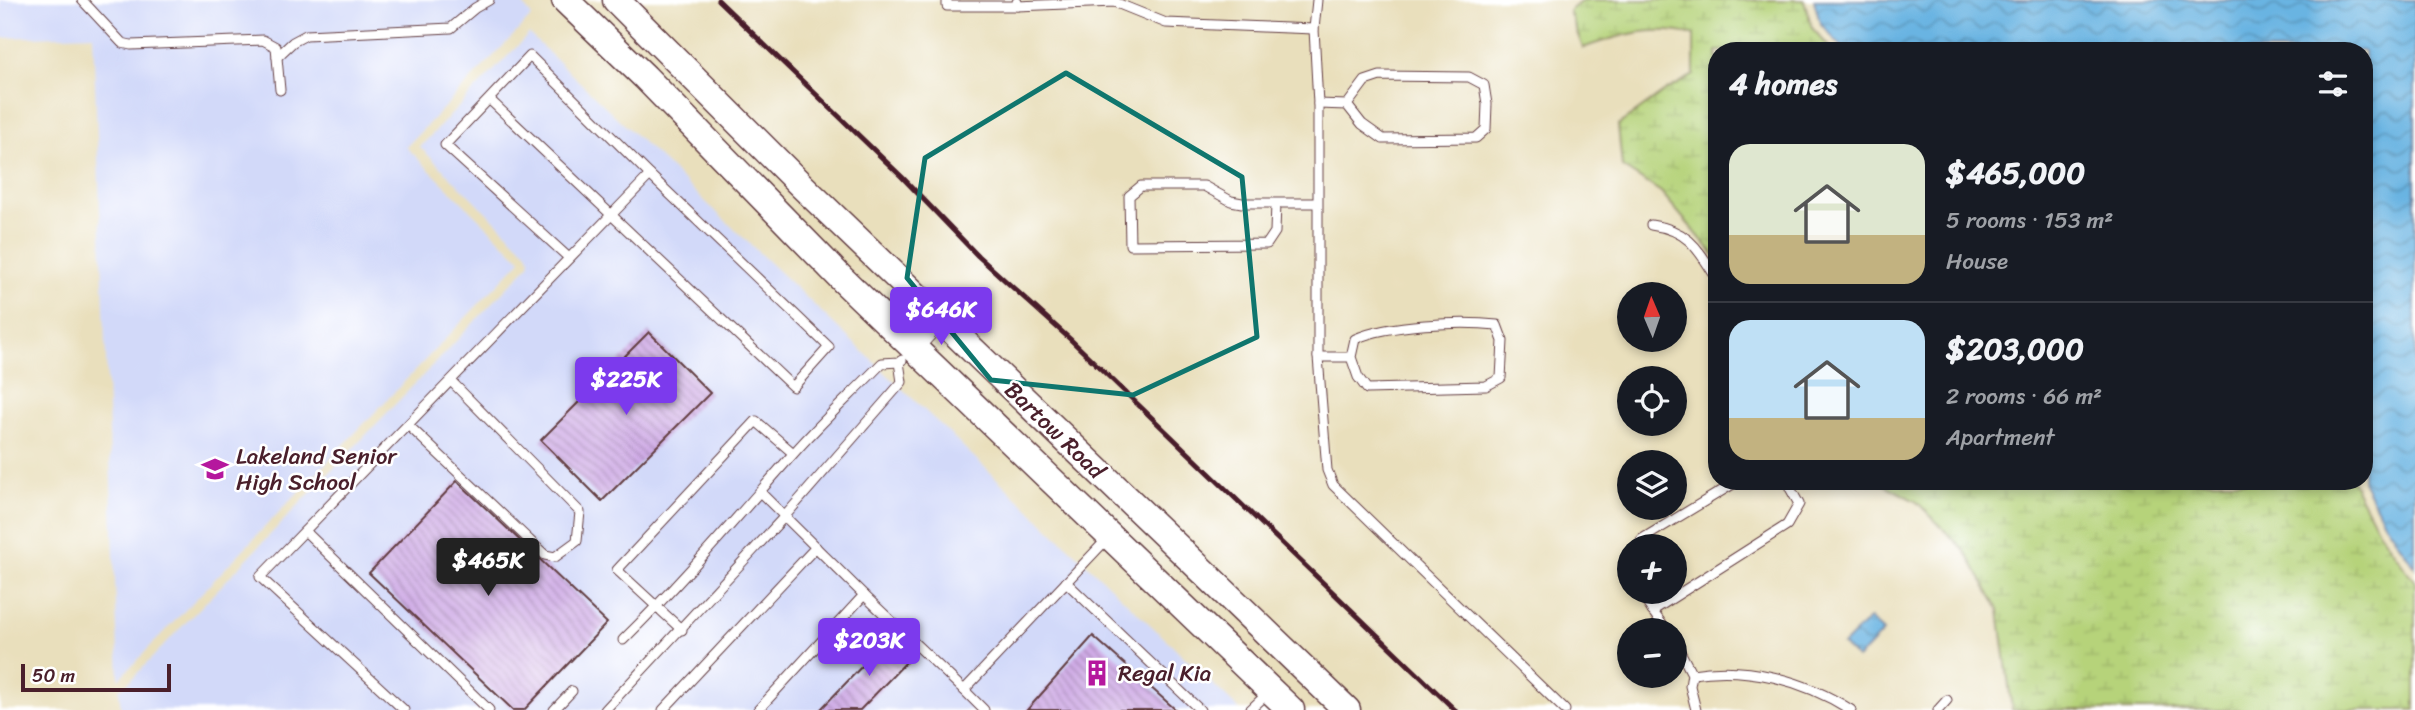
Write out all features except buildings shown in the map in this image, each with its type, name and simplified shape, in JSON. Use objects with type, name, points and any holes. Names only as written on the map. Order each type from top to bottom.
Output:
[{"type":"main road","name":"Bartow Road","points":[[565,0],[645,77],[783,220],[906,355],[1110,536],[1291,710]]},
{"type":"main road","name":"Bartow Road","points":[[616,0],[940,319],[1347,710]]},
{"type":"street","points":[[906,355],[940,319]]},
{"type":"lane","points":[[82,0],[122,43],[131,45],[263,40],[276,47],[279,90]]},
{"type":"lane","points":[[277,57],[293,41],[306,35],[451,28],[489,0]]},
{"type":"lane","points":[[947,0],[947,6],[1114,2],[1166,23],[1314,29]]},
{"type":"lane","points":[[1317,0],[1314,29],[1318,104],[1318,358],[1326,470],[1333,485],[1565,710]]},
{"type":"lane","points":[[489,99],[793,387],[829,347],[530,56],[445,145],[569,258]]},
{"type":"lane","points":[[1318,104],[1347,105],[1362,124],[1384,139],[1476,138],[1486,129],[1487,104],[1484,85],[1469,77],[1380,76],[1365,81],[1347,105]]},
{"type":"lane","points":[[404,710],[260,577],[650,175]]},
{"type":"lane","points":[[1276,203],[1275,232],[1267,244],[1130,245],[1129,196],[1141,186],[1203,186],[1231,201],[1242,203],[1276,203],[1316,203]]},
{"type":"lane","points":[[1651,225],[1675,230],[1687,237],[1708,264]]},
{"type":"lane","points":[[1469,322],[1497,325],[1503,341],[1501,377],[1486,386],[1367,389],[1358,377],[1351,357],[1356,339],[1371,332],[1469,322]]},
{"type":"lane","points":[[605,710],[682,630],[902,382],[906,355],[883,363],[793,453],[761,493],[656,608],[623,640]]},
{"type":"lane","points":[[1318,358],[1351,357]]},
{"type":"lane","points":[[408,425],[545,555],[555,557],[578,541],[580,512],[450,381]]},
{"type":"lane","points":[[682,630],[617,570],[756,421],[793,453]]},
{"type":"lane","points":[[1650,534],[1723,490]]},
{"type":"lane","points":[[1653,611],[1787,525],[1799,504],[1791,490]]},
{"type":"lane","points":[[761,493],[984,710]]},
{"type":"lane","points":[[305,531],[489,710]]},
{"type":"lane","points":[[964,690],[1110,536]]},
{"type":"lane","points":[[663,710],[816,547]]},
{"type":"lane","points":[[1066,582],[1200,710]]},
{"type":"lane","points":[[758,710],[864,595]]},
{"type":"lane","points":[[1648,604],[1658,618]]},
{"type":"lane","points":[[1687,665],[1692,674],[1690,686],[1696,710]]},
{"type":"lane","points":[[1692,674],[1717,670],[1762,673],[1828,696],[1851,710]]},
{"type":"lane","points":[[554,710],[572,691]]},
{"type":"lane","points":[[1250,710],[1270,691]]},
{"type":"lane","points":[[1938,710],[1947,700]]},
{"type":"highlighted area","points":[[1066,73],[1242,177],[1257,337],[1133,395],[991,380],[907,278],[925,158]]},
{"type":"shaded area","name":"Lakeland Senior High School","points":[[0,0],[519,0],[532,16],[406,147],[521,260],[119,679],[93,35],[0,38]]},
{"type":"shaded area","points":[[529,34],[1240,710],[121,710],[119,689],[125,686],[529,265],[527,252],[420,147]]},
{"type":"green space","points":[[1583,0],[1804,0],[1812,28],[1825,42],[1708,42],[1708,247],[1661,192],[1622,167],[1618,125],[1665,91],[1694,75],[1694,35],[1665,31],[1638,32],[1583,48],[1569,11]]},
{"type":"green space","points":[[1895,490],[2357,490],[2376,527],[2415,582],[2415,710],[2012,710],[1999,610],[1965,551],[1917,502]]},
{"type":"water","points":[[1814,0],[2415,0],[2415,567],[2384,522],[2368,490],[2373,490],[2373,42],[1837,42],[1820,23]]},
{"type":"water","points":[[1870,618],[1883,632],[1857,659],[1843,645]]},
{"type":"railway","points":[[718,0],[902,177],[978,256],[1070,339],[1455,710]]},
{"type":"place","name":"Lakeland Senior High School","points":[[215,469]]},
{"type":"place","name":"Regal Kia","points":[[1097,673]]}]
